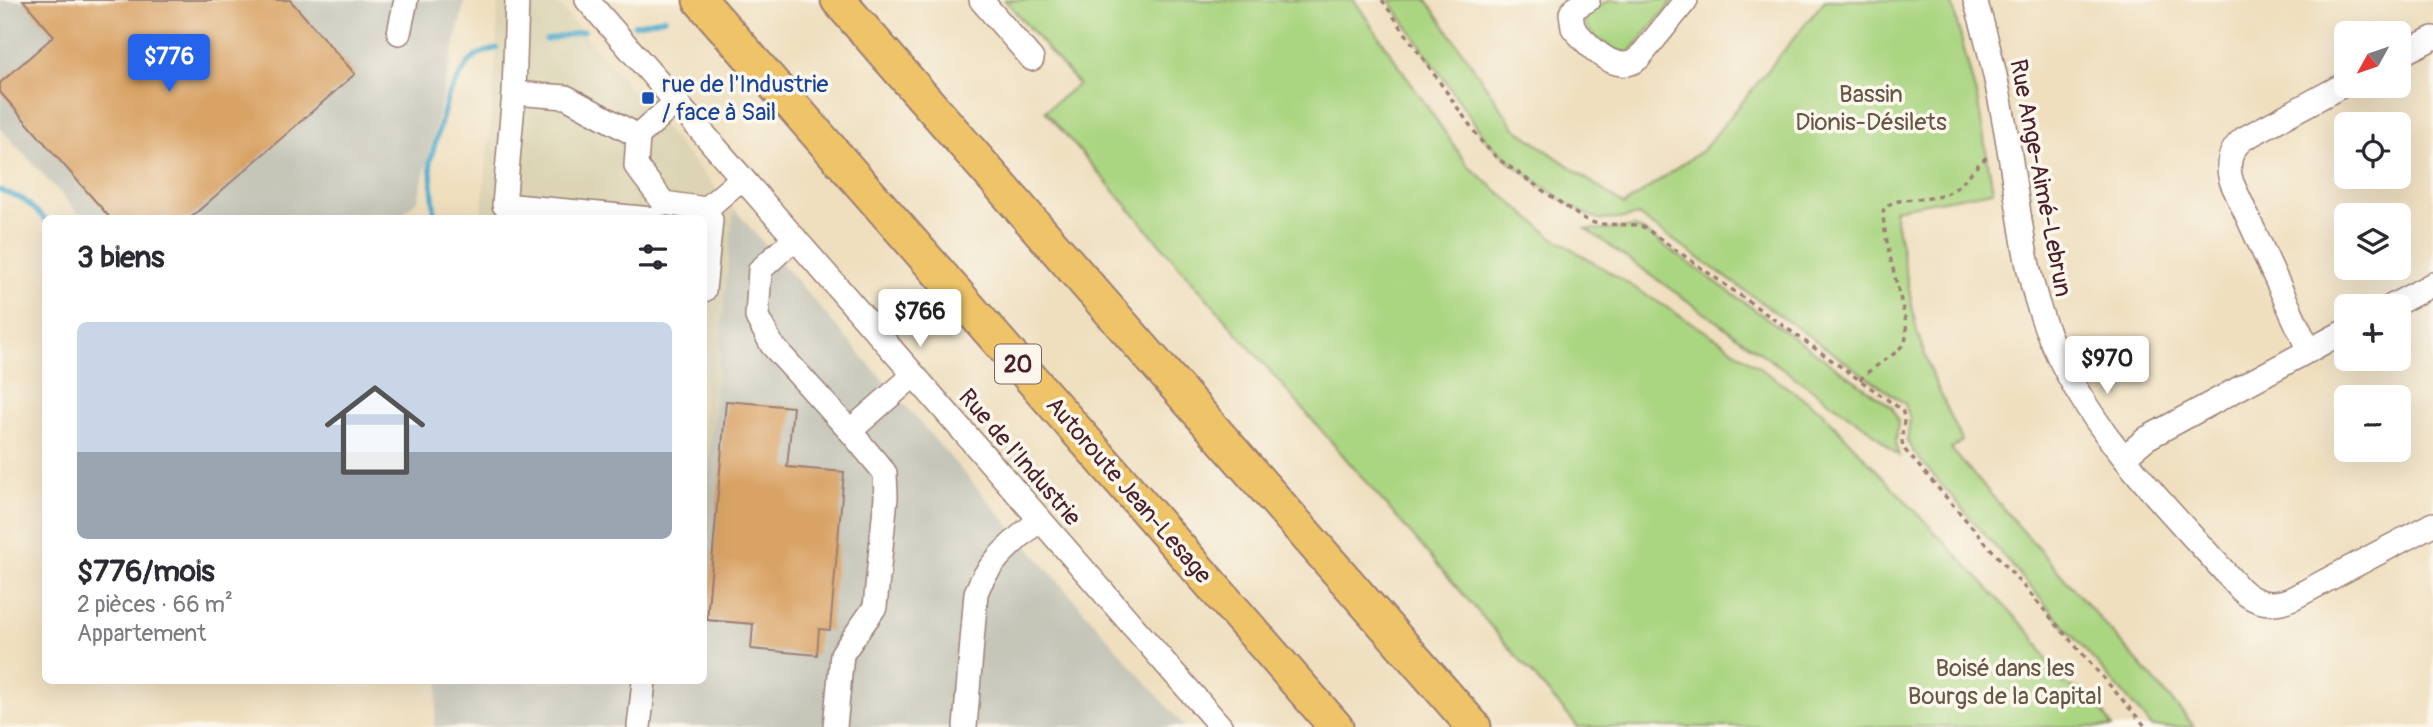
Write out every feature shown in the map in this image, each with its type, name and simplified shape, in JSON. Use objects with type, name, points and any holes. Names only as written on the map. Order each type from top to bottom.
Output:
[{"type":"highway","name":"Autoroute Jean-Lesage","points":[[700,0],[1336,727]]},
{"type":"highway","points":[[838,0],[1474,727]]},
{"type":"street","points":[[399,33],[406,0]]},
{"type":"street","points":[[517,0],[514,93],[504,212],[658,214],[706,209],[742,178]]},
{"type":"street","name":"Rue de l'Industrie","points":[[587,0],[1221,727]]},
{"type":"street","points":[[981,0],[1032,59]]},
{"type":"street","points":[[1588,0],[1576,7],[1572,13],[1573,28],[1601,55],[1622,66],[1632,64],[1639,58],[1686,0]]},
{"type":"street","name":"Rue Ange-Aimé-Lebrun","points":[[1975,0],[1997,83],[2024,248],[2040,312],[2072,383],[2124,457],[2240,589],[2262,602],[2281,603],[2293,598],[2433,524]]},
{"type":"street","points":[[2412,48],[2433,37]]},
{"type":"street","points":[[2309,351],[2232,183],[2229,165],[2232,153],[2243,139],[2334,90]]},
{"type":"street","points":[[514,93],[566,97],[638,136]]},
{"type":"street","points":[[658,214],[636,166],[638,136],[676,102]]},
{"type":"street","points":[[706,209],[711,220],[707,259]]},
{"type":"street","points":[[795,238],[760,270],[757,317],[772,345],[885,472],[886,497],[875,607],[842,654],[835,727]]},
{"type":"street","points":[[2411,296],[2433,284]]},
{"type":"street","points":[[2124,457],[2147,438],[2334,337]]},
{"type":"street","points":[[850,431],[914,375]]},
{"type":"street","points":[[964,727],[976,593],[980,582],[992,564],[1040,519]]},
{"type":"street","points":[[639,727],[644,684]]},
{"type":"path","points":[[1382,0],[1481,141],[1497,159],[1590,222],[1639,225],[1645,228],[1902,410],[1905,417],[1901,444],[1905,450],[2146,727]]},
{"type":"path","points":[[1860,380],[1866,372],[1902,345],[1907,332],[1882,219],[1884,208],[1894,202],[1942,196],[1955,190],[1990,156]]},
{"type":"shaded area","points":[[0,0],[465,0],[418,200],[401,215],[80,215],[0,128]]},
{"type":"shaded area","points":[[498,0],[554,0],[735,210],[707,482],[707,215],[481,215],[496,60]]},
{"type":"shaded area","points":[[735,210],[1185,727],[434,727],[439,684],[707,684],[707,482]]},
{"type":"green space","name":"Boisé dans les Bourgs de la Capital","points":[[1005,0],[1354,0],[1468,166],[1551,236],[1721,341],[1821,411],[2032,635],[2062,683],[2094,696],[2112,727],[1578,727],[1045,111],[1078,84]]},
{"type":"green space","name":"Bassin Dionis-Désilets","points":[[1389,0],[1427,0],[1515,128],[1624,205],[1704,149],[1825,0],[1951,0],[1978,103],[1993,191],[1894,209],[1917,332],[1932,375],[1962,441],[1951,449],[2195,727],[2152,727],[1914,453],[1907,441],[1910,419],[1905,404],[1638,215],[1609,220],[1588,215],[1525,173],[1487,141]]},
{"type":"green space","points":[[1610,0],[1674,0],[1630,52],[1624,52],[1603,43],[1584,21],[1589,11]]},
{"type":"green space","points":[[1635,227],[1892,407],[1898,420],[1896,442],[1899,456],[1871,431],[1586,229]]},
{"type":"building","points":[[23,0],[290,0],[355,74],[194,215],[108,215],[0,92],[0,83],[54,36]]},
{"type":"building","points":[[726,401],[793,407],[787,467],[844,472],[830,630],[819,629],[817,655],[751,649],[753,624],[707,620]]},
{"type":"waterway","points":[[634,25],[665,18]]},
{"type":"waterway","points":[[546,40],[584,31]]},
{"type":"waterway","points":[[435,215],[430,162],[448,96],[468,63],[477,55],[497,48]]},
{"type":"waterway","points":[[0,190],[23,199],[42,216]]},
{"type":"place","name":"rue de l'Industrie / face à Sail","points":[[648,98]]}]
